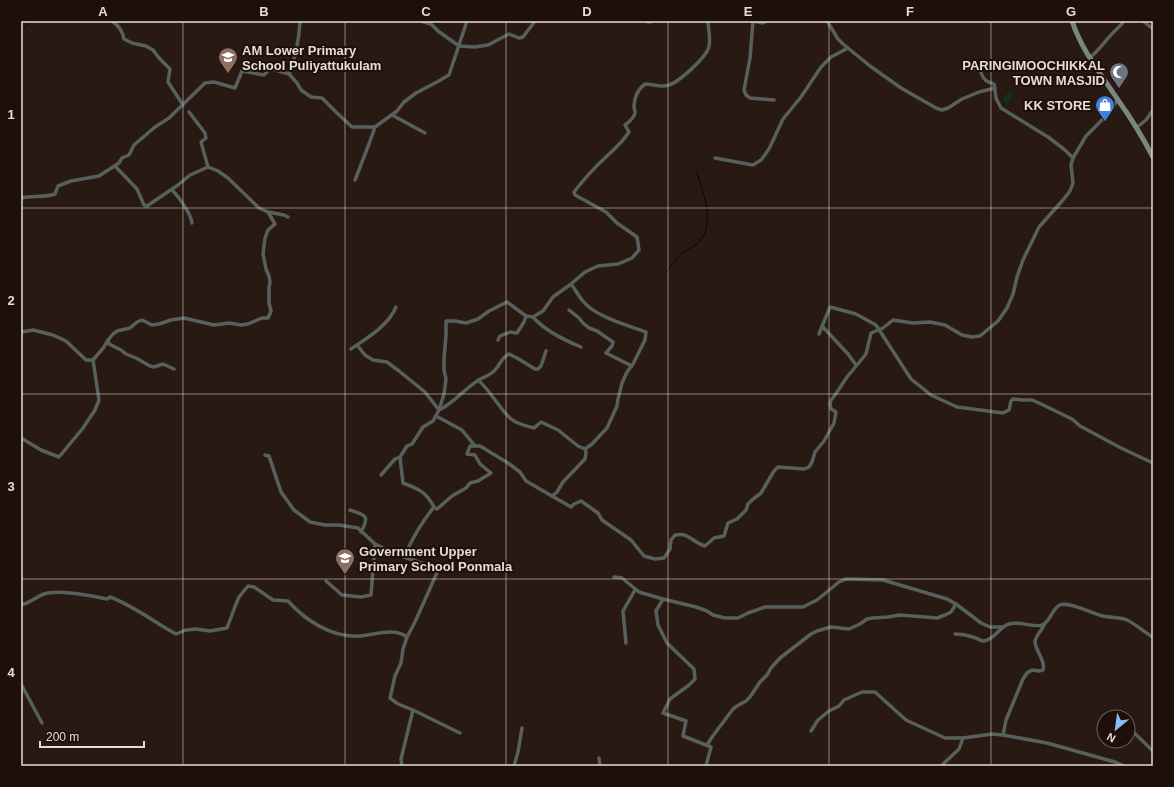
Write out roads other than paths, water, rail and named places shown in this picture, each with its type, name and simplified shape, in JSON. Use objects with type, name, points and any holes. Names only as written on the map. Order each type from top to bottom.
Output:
[{"type":"main road","points":[[1072,21],[1077,36],[1089,58],[1118,99],[1153,158]]},
{"type":"street","points":[[112,21],[121,28],[124,34],[124,39],[132,43],[146,46],[153,50],[170,69],[168,82],[183,105]]},
{"type":"street","points":[[289,74],[297,52],[300,34],[300,21]]},
{"type":"street","points":[[420,21],[431,24],[459,46],[475,47],[488,45],[509,34],[519,38],[523,37],[535,21]]},
{"type":"street","points":[[21,198],[55,194],[58,186],[71,180],[98,176],[119,163],[122,158],[129,155],[138,141],[169,118],[205,83],[214,82],[235,88],[242,71],[264,75],[272,69],[289,74],[301,90],[311,96],[322,98],[352,126],[375,126],[397,111],[404,102],[416,93],[449,75],[467,21]]},
{"type":"street","points":[[645,21],[653,21]]},
{"type":"street","points":[[381,475],[395,459],[400,457],[407,446],[412,444],[423,427],[433,421],[439,410],[444,394],[446,379],[444,359],[446,321],[455,321],[466,324],[478,319],[489,311],[507,302],[526,316],[533,317],[543,311],[553,297],[585,272],[598,266],[618,264],[632,258],[639,250],[637,237],[617,223],[606,212],[574,192],[618,146],[629,132],[625,125],[631,121],[634,116],[634,102],[639,88],[644,84],[668,86],[673,84],[703,59],[709,47],[708,21]]},
{"type":"street","points":[[767,21],[763,23],[752,21],[750,58],[744,90],[746,95],[750,98],[774,100]]},
{"type":"street","points":[[827,21],[838,39],[876,71],[900,88],[936,108],[942,110],[948,108],[962,99],[995,88]]},
{"type":"street","points":[[1089,58],[1098,52],[1110,35],[1124,21]]},
{"type":"street","points":[[1143,21],[1153,29]]},
{"type":"street","points":[[715,158],[753,165],[762,160],[769,149],[783,119],[802,97],[821,67],[831,57],[848,48]]},
{"type":"street","points":[[974,70],[979,69],[982,76],[986,80],[994,84],[996,98],[1001,108],[1048,137],[1066,150],[1073,158]]},
{"type":"street","points":[[434,507],[437,509],[452,496],[466,488],[470,483],[478,481],[491,473],[480,464],[475,455],[467,454],[470,446],[480,446],[513,466],[520,472],[526,481],[571,507],[574,504],[581,502],[598,513],[602,520],[631,540],[644,556],[655,559],[664,558],[670,549],[671,540],[675,535],[683,534],[690,537],[698,544],[705,546],[714,538],[724,536],[728,523],[737,519],[746,510],[748,504],[761,493],[778,467],[804,469],[809,467],[815,452],[824,441],[836,417],[836,412],[831,408],[830,400],[836,395],[847,377],[856,365],[861,362],[866,354],[871,333],[883,328],[893,320],[913,323],[930,322],[945,325],[962,335],[972,337],[980,336],[998,320],[1007,308],[1013,294],[1023,260],[1039,227],[1070,191],[1073,183],[1071,164],[1073,158],[1086,136],[1108,113],[1118,99]]},
{"type":"street","points":[[1136,128],[1146,120],[1153,110]]},
{"type":"street","points":[[188,112],[205,133],[206,138],[201,142],[208,167]]},
{"type":"street","points":[[392,115],[425,133]]},
{"type":"street","points":[[355,180],[375,126]]},
{"type":"street","points":[[115,166],[137,189],[144,205],[147,206],[172,190],[190,175],[208,167],[218,171],[228,178],[259,208],[288,217]]},
{"type":"street","points":[[172,190],[189,212],[192,218],[192,223]]},
{"type":"street","points":[[21,438],[41,450],[59,457],[83,428],[95,410],[98,400],[93,360],[117,331],[130,328],[142,320],[152,325],[184,318],[214,325],[229,323],[241,325],[258,321],[262,318],[268,318],[271,311],[269,303],[270,282],[263,254],[265,238],[268,230],[275,224],[266,211]]},
{"type":"street","points":[[571,284],[582,301],[594,310],[623,325],[646,332],[645,340],[622,383],[617,406],[607,428],[592,444],[585,449]]},
{"type":"street","points":[[350,349],[386,322],[396,307]]},
{"type":"street","points":[[819,334],[830,307],[856,314],[876,325],[911,379],[931,395],[944,402],[957,407],[1003,413],[1009,410],[1013,399],[1032,400],[1063,414],[1080,426],[1153,463]]},
{"type":"street","points":[[569,310],[589,328],[597,331],[613,342],[612,346],[606,353],[632,366]]},
{"type":"street","points":[[498,340],[500,336],[510,332],[516,333],[524,322],[526,316]]},
{"type":"street","points":[[533,317],[540,325],[569,342],[581,347]]},
{"type":"street","points":[[822,326],[856,365]]},
{"type":"street","points":[[21,332],[33,330],[53,335],[66,341],[86,360],[93,360]]},
{"type":"street","points":[[108,340],[109,344],[150,366],[154,367],[163,364],[174,369]]},
{"type":"street","points":[[357,345],[373,360],[387,362],[426,392],[439,410]]},
{"type":"street","points":[[439,410],[446,407],[478,380],[495,371],[503,357],[509,354],[535,369],[538,369],[541,366],[546,351]]},
{"type":"street","points":[[478,380],[511,419],[522,425],[534,428],[541,422],[558,430],[578,446],[585,449]]},
{"type":"street","points":[[436,416],[462,430],[475,446]]},
{"type":"street","points":[[552,496],[585,459],[585,449]]},
{"type":"street","points":[[265,455],[269,456],[281,492],[294,510],[310,522],[358,528],[375,544],[383,548],[427,565],[440,566],[407,637],[401,663],[395,676],[390,698],[398,704],[460,733]]},
{"type":"street","points":[[400,457],[403,483],[426,494],[434,507]]},
{"type":"street","points":[[404,557],[424,520],[434,507]]},
{"type":"street","points":[[350,510],[363,515],[366,518],[361,532]]},
{"type":"street","points":[[326,580],[342,595],[362,597],[371,595],[375,544]]},
{"type":"street","points":[[614,577],[622,578],[639,592],[662,600],[696,607],[713,615],[725,618],[738,618],[765,607],[803,607],[818,600],[839,582],[846,579],[874,579],[913,588],[947,599],[981,623],[990,627],[1002,627],[1012,623],[1040,626],[1044,625]]},
{"type":"street","points":[[21,605],[37,599],[44,594],[54,592],[88,595],[107,599],[110,597],[140,612],[176,634],[186,630],[196,629],[210,631],[227,628],[239,597],[248,586],[254,587],[273,600],[288,602],[304,616],[329,631],[358,636],[394,632],[402,633],[407,637]]},
{"type":"street","points":[[626,642],[623,611],[635,590]]},
{"type":"street","points":[[662,600],[656,611],[658,625],[667,643],[694,669],[696,679],[670,699],[663,713],[686,721],[683,736],[711,747],[706,766]]},
{"type":"street","points":[[707,745],[734,709],[750,697],[776,662],[811,634],[825,628],[832,627],[849,629],[867,619],[873,618],[900,615],[937,618],[951,612],[956,604]]},
{"type":"street","points":[[1003,735],[1006,720],[1027,673],[1032,670],[1043,670],[1044,664],[1035,642],[1044,625],[1057,607],[1061,604],[1074,605],[1093,613],[1126,620],[1153,637]]},
{"type":"street","points":[[955,634],[986,641],[995,636],[1002,627]]},
{"type":"street","points":[[21,684],[42,723]]},
{"type":"street","points":[[811,730],[818,720],[829,711],[839,706],[844,700],[862,692],[869,691],[875,692],[906,720],[945,738],[963,738],[992,734],[1003,735],[1047,743],[1115,762],[1124,766]]},
{"type":"street","points":[[402,766],[401,759],[413,710]]},
{"type":"street","points":[[514,766],[522,728]]},
{"type":"street","points":[[1136,734],[1153,751]]},
{"type":"street","points":[[941,766],[959,749],[963,738]]},
{"type":"street","points":[[599,758],[600,766]]},
{"type":"waterway","points":[[21,30],[33,21]]},
{"type":"waterway","points":[[665,273],[683,252],[699,242],[704,235],[707,226],[705,197],[696,170]]},
{"type":"place","name":"AM Lower Primary School Puliyattukulam","points":[[228,74]]},
{"type":"place","name":"PARINGIMOOCHIKKAL TOWN MASJID","points":[[1119,89]]},
{"type":"place","name":"KK STORE","points":[[1105,122]]},
{"type":"place","name":"Government Upper Primary School Ponmala","points":[[345,575]]}]
